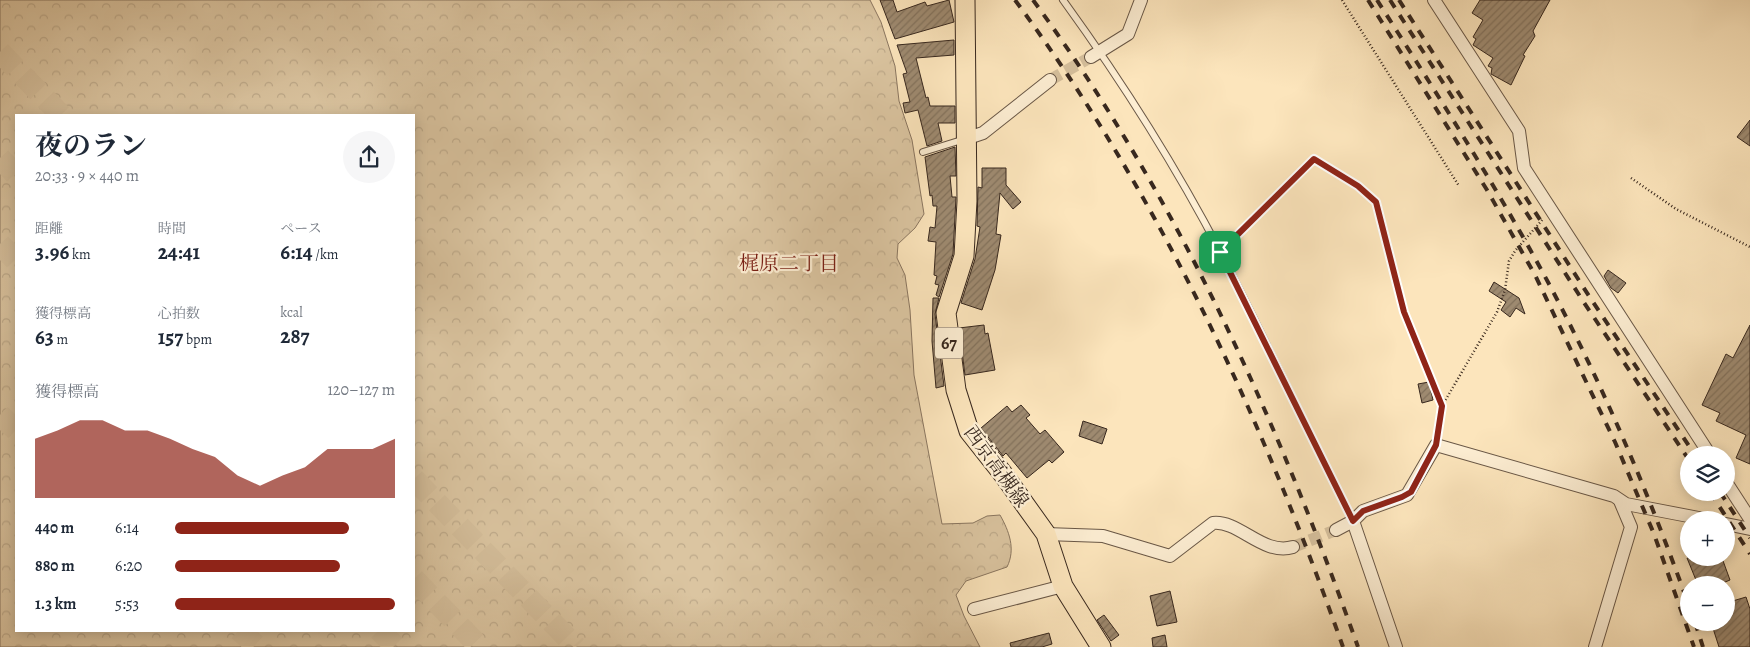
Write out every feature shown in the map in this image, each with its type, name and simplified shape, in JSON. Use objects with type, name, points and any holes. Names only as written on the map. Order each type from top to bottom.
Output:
[{"type":"main road","name":"西京高槻線","points":[[965,0],[968,138],[964,256],[946,313],[956,390],[969,431],[1046,534],[1063,586],[1101,647]]},
{"type":"street","points":[[1095,54],[1128,34],[1141,0]]},
{"type":"street","points":[[1434,0],[1519,131],[1524,168],[1704,446]]},
{"type":"street","points":[[968,138],[983,133],[1050,80]]},
{"type":"street","points":[[1336,530],[1353,521],[1363,511],[1411,492],[1436,445],[1614,496],[1620,501],[1659,512],[1680,515]]},
{"type":"street","points":[[1735,496],[1750,519]]},
{"type":"street","points":[[1595,647],[1631,527],[1620,501]]},
{"type":"street","points":[[1353,521],[1396,647]]},
{"type":"street","points":[[1046,534],[1103,536],[1170,556],[1213,523],[1220,523],[1276,548],[1287,549],[1293,547]]},
{"type":"street","points":[[1735,526],[1750,529]]},
{"type":"street","points":[[974,609],[1063,586]]},
{"type":"lane","points":[[1063,0],[1095,54],[1174,169],[1220,252],[1353,521]]},
{"type":"lane","points":[[923,152],[968,138]]},
{"type":"path","points":[[1342,0],[1459,186]]},
{"type":"path","points":[[1220,252],[1314,159],[1358,186],[1376,202],[1404,312],[1442,406]]},
{"type":"path","points":[[1631,178],[1676,209],[1750,246]]},
{"type":"path","points":[[1436,445],[1442,406],[1497,312],[1506,290],[1509,261],[1515,251],[1528,238],[1547,213]]},
{"type":"green space","points":[[0,0],[870,0],[881,22],[895,66],[899,101],[912,140],[924,214],[915,228],[898,244],[897,258],[905,275],[910,310],[914,375],[942,524],[973,523],[987,516],[1000,515],[1010,540],[1011,554],[1007,567],[966,581],[956,595],[964,616],[980,647],[0,647]]},
{"type":"building","points":[[880,0],[893,0],[897,12],[925,2],[927,6],[949,0],[954,22],[895,39]]},
{"type":"building","points":[[1480,0],[1550,0],[1533,31],[1535,36],[1523,55],[1525,56],[1511,85],[1491,74],[1492,68],[1488,66],[1493,58],[1473,45],[1476,39],[1473,37],[1483,20],[1472,13]]},
{"type":"building","points":[[954,40],[954,55],[916,58],[926,98],[928,97],[930,106],[955,106],[955,123],[938,123],[942,141],[927,146],[918,110],[905,113],[903,103],[910,102],[903,74],[907,73],[897,45]]},
{"type":"building","points":[[1750,120],[1750,146],[1737,137]]},
{"type":"building","points":[[955,147],[956,176],[950,176],[952,197],[956,197],[953,254],[939,297],[936,295],[939,285],[935,284],[937,276],[934,275],[936,242],[928,241],[930,227],[935,228],[937,206],[933,206],[932,195],[930,196],[925,157]]},
{"type":"building","points":[[982,168],[1006,168],[1006,185],[1021,202],[1013,209],[1000,193],[996,234],[1001,235],[995,270],[982,310],[961,303],[975,259],[980,227],[977,226],[978,187],[982,188]]},
{"type":"building","points":[[1608,270],[1626,283],[1618,293],[1611,288],[1604,276]]},
{"type":"building","points":[[1494,282],[1519,298],[1525,314],[1516,308],[1510,317],[1501,310],[1506,302],[1489,291]]},
{"type":"building","points":[[933,298],[939,298],[935,314],[944,386],[936,388],[932,341]]},
{"type":"building","points":[[984,325],[985,334],[988,333],[995,370],[965,375],[959,328]]},
{"type":"building","points":[[1750,325],[1750,464],[1736,458],[1746,435],[1716,421],[1720,413],[1702,405],[1726,354],[1733,358]]},
{"type":"building","points":[[1429,382],[1433,400],[1422,403],[1418,384]]},
{"type":"building","points":[[1021,405],[1030,415],[1026,418],[1040,434],[1045,430],[1064,452],[1052,463],[1049,460],[1027,478],[1006,453],[1003,456],[981,428],[1007,406],[1012,412]]},
{"type":"building","points":[[1083,421],[1107,429],[1102,444],[1079,436]]},
{"type":"building","points":[[1690,566],[1725,566],[1729,576],[1694,576]]},
{"type":"building","points":[[1170,591],[1177,622],[1157,626],[1150,596]]},
{"type":"building","points":[[1746,597],[1750,609],[1750,647],[1719,647],[1714,631],[1735,631],[1735,600]]},
{"type":"building","points":[[1104,615],[1119,635],[1111,641],[1097,620]]},
{"type":"building","points":[[1049,633],[1052,644],[1042,647],[1011,647],[1010,643]]},
{"type":"building","points":[[1165,635],[1167,647],[1153,647],[1152,638]]},
{"type":"tunnel","points":[[0,52],[60,114]]},
{"type":"tunnel","points":[[1050,80],[1091,57]]},
{"type":"tunnel","points":[[0,158],[15,174]]},
{"type":"tunnel","points":[[0,244],[15,260]]},
{"type":"tunnel","points":[[0,415],[15,429]]},
{"type":"tunnel","points":[[415,480],[576,647]]},
{"type":"tunnel","points":[[1293,547],[1336,530]]},
{"type":"tunnel","points":[[415,580],[480,647]]},
{"type":"tunnel","points":[[241,632],[258,647]]},
{"type":"tunnel","points":[[381,632],[396,647]]},
{"type":"railway","points":[[1015,0],[1067,75],[1116,152],[1161,230],[1203,311],[1242,393],[1278,477],[1312,561],[1343,647]]},
{"type":"railway","points":[[1033,0],[1085,75],[1133,152],[1178,231],[1219,312],[1258,394],[1293,477],[1358,647]]},
{"type":"railway","points":[[1368,0],[1487,190],[1535,275],[1615,442],[1654,534],[1694,647]]},
{"type":"railway","points":[[1377,0],[1441,100],[1523,236],[1563,311],[1622,436],[1680,582]]},
{"type":"railway","points":[[1390,0],[1583,301],[1680,446]]},
{"type":"railway","points":[[1399,0],[1589,296],[1689,446]]},
{"type":"railway","points":[[1716,501],[1750,554]]},
{"type":"railway","points":[[1726,501],[1750,538]]},
{"type":"railway","points":[[1698,631],[1703,647]]},
{"type":"district","name":"梶原二丁目","points":[[789,263]]},
{"type":"route","points":[[1314,159],[1358,186],[1376,202],[1404,312],[1442,406],[1436,445],[1411,492],[1363,511],[1353,521],[1220,252],[1314,159]]}]
